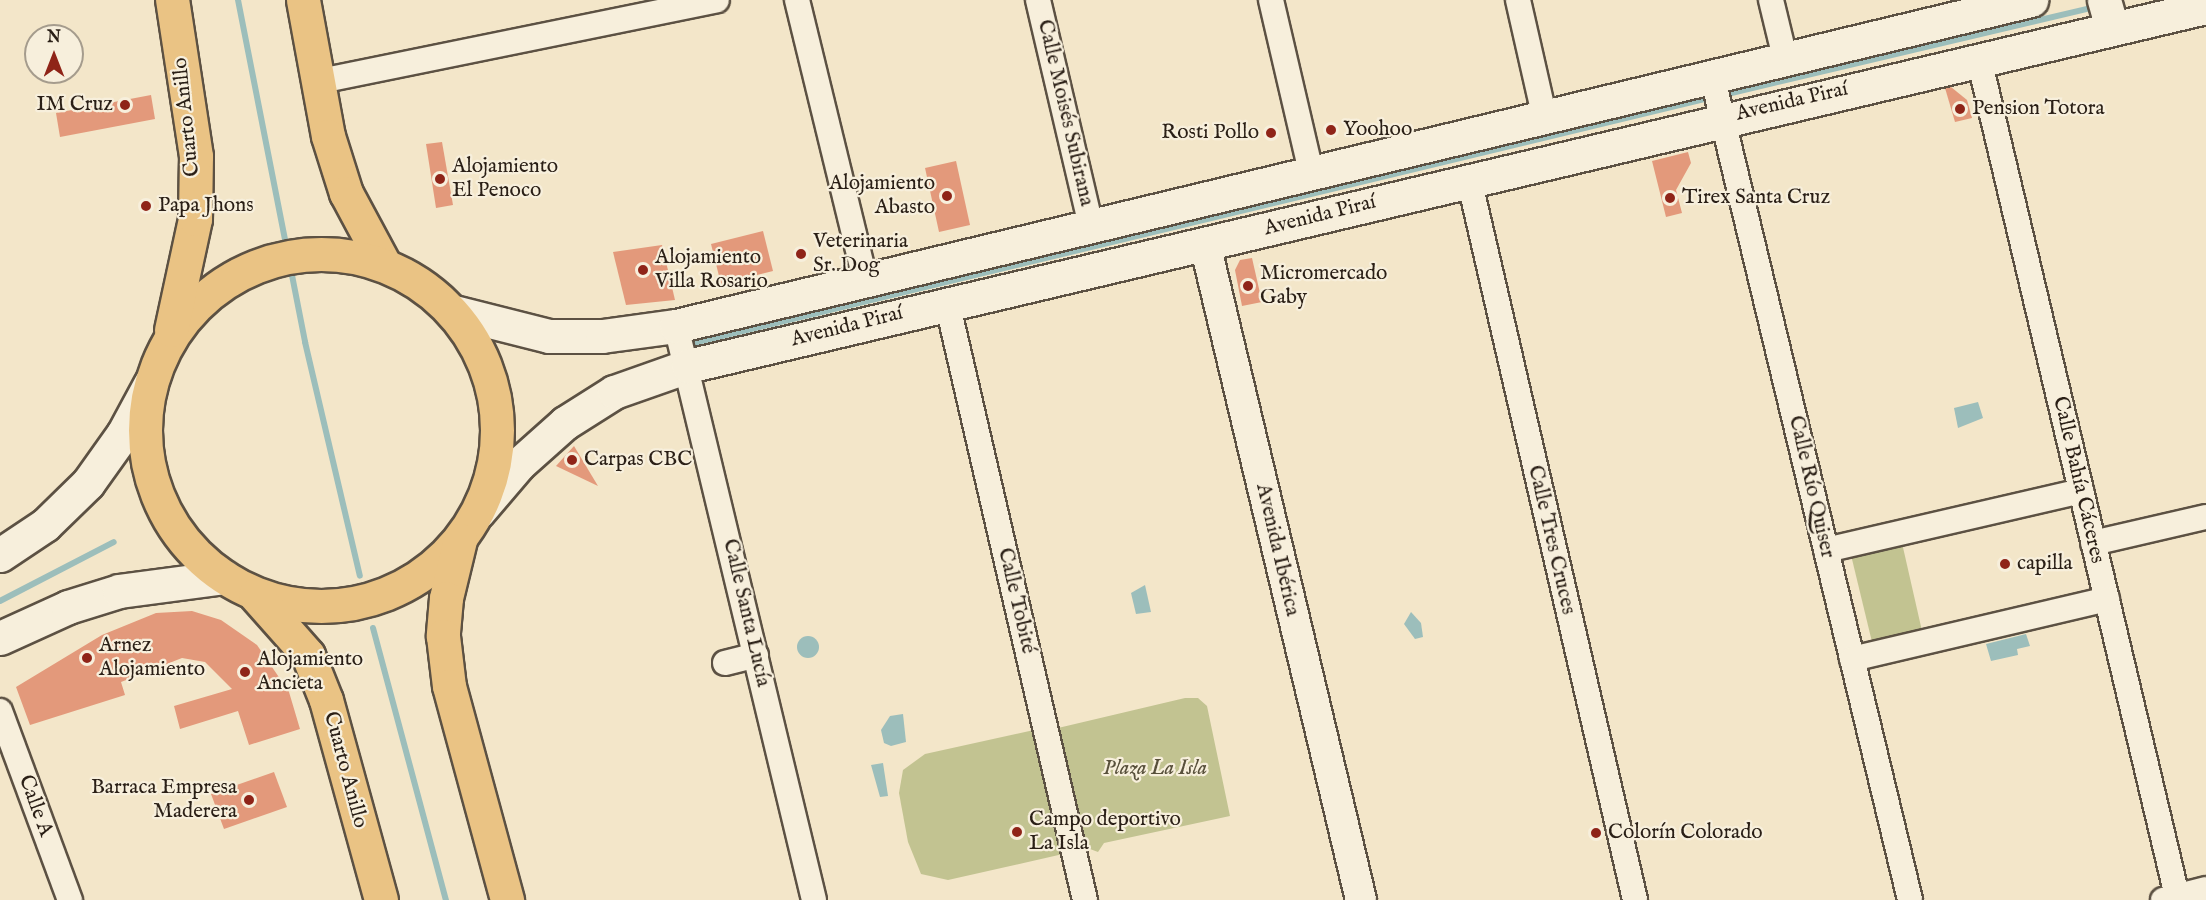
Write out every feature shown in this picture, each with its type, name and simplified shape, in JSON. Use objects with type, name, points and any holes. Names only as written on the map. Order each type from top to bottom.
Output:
[{"type":"highway","name":"Cuarto Anillo","points":[[172,0],[196,156],[195,219],[169,340],[150,384],[145,429],[156,492],[189,546],[238,584],[308,655],[326,700],[381,900]]},
{"type":"highway","points":[[303,0],[315,82],[346,193],[384,264]]},
{"type":"highway","points":[[169,340],[199,303],[246,270],[288,256],[335,254],[384,264],[422,284],[453,312],[482,357],[493,387],[499,429],[493,472],[478,512],[460,540],[439,562],[405,585],[367,600],[328,606],[289,603],[238,584]]},
{"type":"highway","points":[[460,540],[446,598],[443,636],[449,686],[507,900]]},
{"type":"main road","name":"Avenida Piraí","points":[[453,312],[549,336],[602,336],[677,329],[1091,226],[1193,203],[1544,114],[1713,77],[2016,2]]},
{"type":"main road","name":"Avenida Piraí","points":[[478,512],[519,464],[565,423],[614,392],[687,363],[1469,179],[1722,115],[1979,59],[2108,17],[2206,7]]},
{"type":"main road","points":[[0,555],[45,525],[88,483],[123,434],[150,384]]},
{"type":"main road","points":[[0,638],[68,607],[118,591],[238,584]]},
{"type":"street","points":[[315,82],[717,0]]},
{"type":"street","points":[[797,0],[866,282]]},
{"type":"street","name":"Calle Moisés Subirana","points":[[1038,0],[1091,226]]},
{"type":"street","points":[[1271,0],[1311,172]]},
{"type":"street","points":[[1518,0],[1544,114]]},
{"type":"street","points":[[1771,0],[1785,58]]},
{"type":"street","name":"Calle Bahía Cáceres","points":[[1979,59],[2107,599],[2173,899]]},
{"type":"street","name":"Calle Río Quiser","points":[[1713,77],[1910,900]]},
{"type":"street","name":"Calle Tres Cruces","points":[[1469,179],[1635,900]]},
{"type":"street","name":"Avenida Ibérica","points":[[1193,203],[1361,900]]},
{"type":"street","name":"Calle Tobité","points":[[947,302],[1085,900]]},
{"type":"street","name":"Calle Santa Lucía","points":[[677,329],[814,900]]},
{"type":"street","points":[[1826,550],[2081,491]]},
{"type":"street","points":[[2093,543],[2206,517]]},
{"type":"street","points":[[1852,659],[2107,599]]},
{"type":"street","points":[[725,663],[756,655]]},
{"type":"street","name":"Calle A","points":[[0,711],[70,900]]},
{"type":"street","points":[[2173,899],[2206,890]]},
{"type":"green space","points":[[1902,543],[1922,631],[1872,642],[1851,555]]},
{"type":"green space","name":"Plaza La Isla","points":[[1185,698],[1198,698],[1207,706],[1230,816],[1104,843],[1098,852],[1082,846],[1058,728]]},
{"type":"green space","points":[[1034,730],[1063,854],[948,880],[921,874],[908,842],[899,793],[903,770],[925,754]]},
{"type":"water","points":[[1978,402],[1983,418],[1958,428],[1954,408]]},
{"type":"water","points":[[1145,585],[1151,612],[1136,614],[1131,593]]},
{"type":"water","points":[[1411,612],[1421,623],[1423,637],[1415,639],[1404,624]]},
{"type":"water","points":[[2026,634],[2030,646],[2017,649],[2018,655],[1991,661],[1986,644]]},
{"type":"water","points":[[808,636],[816,639],[819,647],[816,655],[808,658],[800,655],[797,647],[800,639]]},
{"type":"water","points":[[903,714],[906,742],[891,746],[884,743],[881,730],[890,716]]},
{"type":"water","points":[[883,763],[888,796],[880,797],[871,765]]},
{"type":"building","name":"Pension Totora","points":[[1951,87],[1967,100],[1972,118],[1955,122],[1945,88]]},
{"type":"building","name":"IM Cruz","points":[[151,95],[155,119],[60,137],[56,113]]},
{"type":"building","points":[[442,142],[453,205],[436,208],[426,144]]},
{"type":"building","name":"Tirex Santa Cruz","points":[[1688,152],[1691,163],[1676,190],[1682,213],[1666,217],[1652,161]]},
{"type":"building","name":"Alojamiento Abasto","points":[[956,161],[970,225],[939,232],[925,168]]},
{"type":"building","points":[[763,231],[773,271],[721,284],[711,244]]},
{"type":"building","name":"Alojamiento Villa Rosario","points":[[662,245],[675,300],[626,305],[613,252]]},
{"type":"building","name":"Micromercado Gaby","points":[[1252,258],[1262,302],[1242,306],[1235,270],[1240,260]]},
{"type":"building","name":"Carpas CBC","points":[[574,446],[598,486],[556,466]]},
{"type":"building","name":"Alojamiento Ancieta","points":[[192,611],[221,620],[257,645],[289,692],[300,729],[249,745],[238,711],[180,729],[174,706],[232,689],[205,662],[182,658],[121,682],[125,695],[30,725],[16,687],[102,635],[156,613]]},
{"type":"building","name":"Barraca Empresa Maderera","points":[[274,772],[287,807],[224,829],[211,794]]},
{"type":"waterway","points":[[238,0],[305,342],[360,576]]},
{"type":"waterway","points":[[1723,95],[2096,7]]},
{"type":"waterway","points":[[685,345],[1713,97]]},
{"type":"waterway","points":[[0,601],[114,542]]},
{"type":"waterway","points":[[373,628],[446,900]]},
{"type":"place","name":"IM Cruz","points":[[125,105]]},
{"type":"place","name":"Pension Totora","points":[[1960,109]]},
{"type":"place","name":"Yoohoo","points":[[1331,130]]},
{"type":"place","name":"Rosti Pollo","points":[[1271,133]]},
{"type":"place","name":"Alojamiento El Penoco","points":[[440,179]]},
{"type":"place","name":"Alojamiento Abasto","points":[[947,196]]},
{"type":"place","name":"Tirex Santa Cruz","points":[[1670,198]]},
{"type":"place","name":"Papa Jhons","points":[[146,206]]},
{"type":"place","name":"Veterinaria Sr. Dog","points":[[801,254]]},
{"type":"place","name":"Alojamiento Villa Rosario","points":[[643,270]]},
{"type":"place","name":"Micromercado Gaby","points":[[1248,286]]},
{"type":"place","name":"Carpas CBC","points":[[572,460]]},
{"type":"place","name":"capilla","points":[[2005,564]]},
{"type":"place","name":"Arnez Alojamiento","points":[[87,658]]},
{"type":"place","name":"Alojamiento Ancieta","points":[[245,672]]},
{"type":"place","name":"Barraca Empresa Maderera","points":[[249,800]]},
{"type":"place","name":"Campo deportivo La Isla","points":[[1017,832]]},
{"type":"place","name":"Colorín Colorado","points":[[1596,833]]}]
